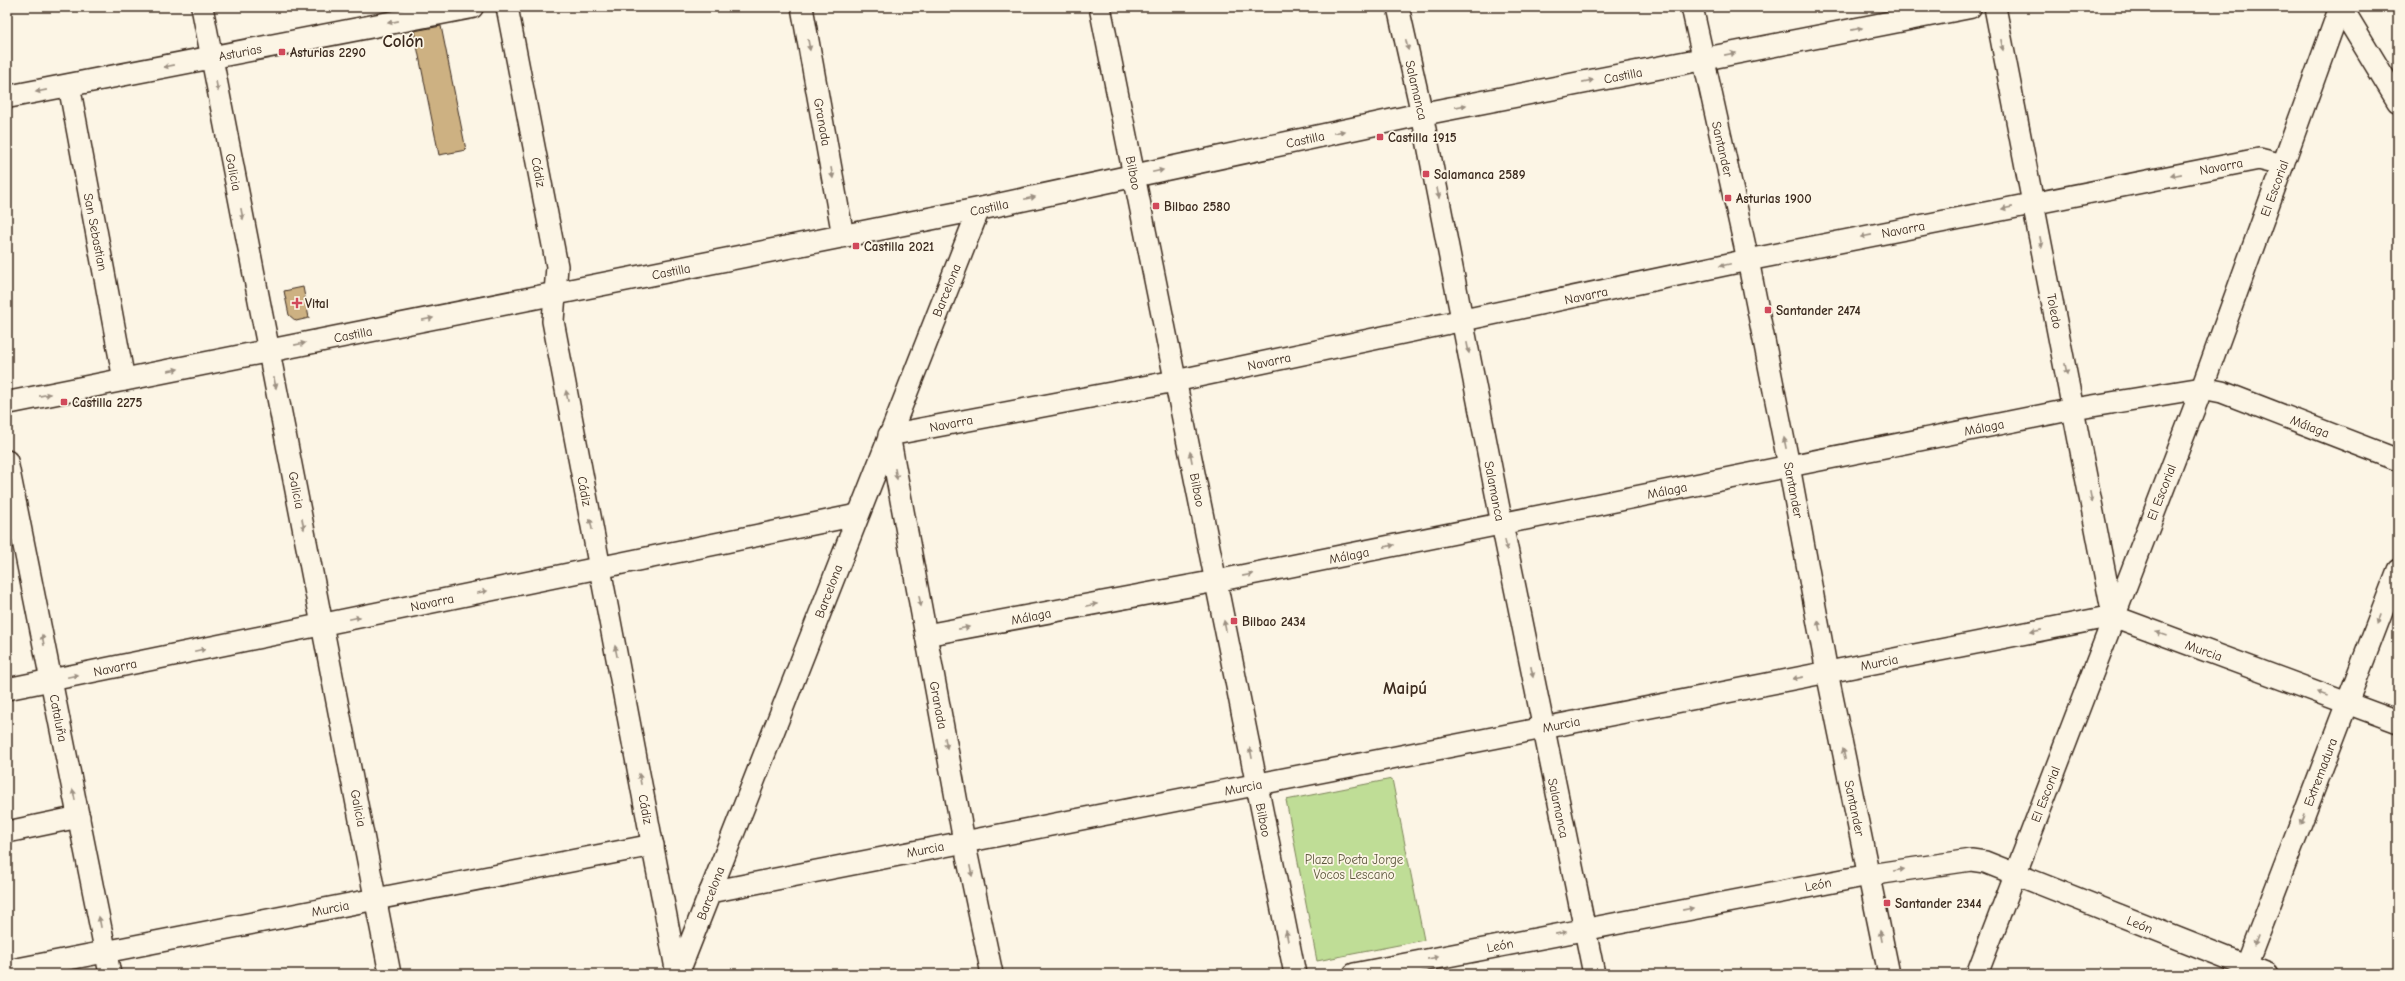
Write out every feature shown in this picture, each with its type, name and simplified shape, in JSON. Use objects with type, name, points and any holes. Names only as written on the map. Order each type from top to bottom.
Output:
[{"type":"street","name":"Galicia","points":[[202,7],[377,899],[390,974]]},
{"type":"street","name":"Asturias","points":[[7,97],[472,7]]},
{"type":"street","name":"Cádiz","points":[[507,7],[558,266],[553,320],[678,974]]},
{"type":"street","name":"Granada","points":[[802,7],[843,236]]},
{"type":"street","name":"Bilbao","points":[[1100,7],[1295,974]]},
{"type":"street","name":"Salamanca","points":[[1398,7],[1422,114],[1502,524],[1594,974]]},
{"type":"street","name":"Santander","points":[[1692,7],[1748,260],[1789,466],[1827,672],[1889,974]]},
{"type":"street","name":"Castilla","points":[[7,403],[979,209],[1422,114],[1970,7]]},
{"type":"street","name":"Toledo","points":[[1995,7],[2113,616]]},
{"type":"street","points":[[2340,7],[2398,101]]},
{"type":"street","name":"El Escorial","points":[[1977,974],[2113,616],[2202,388],[2340,7]]},
{"type":"street","name":"San Sebastian","points":[[69,85],[124,380]]},
{"type":"street","name":"Navarra","points":[[888,435],[1175,381],[1463,322],[1748,260],[2259,159],[2283,165]]},
{"type":"street","name":"Barcelona","points":[[678,974],[888,435],[979,209]]},
{"type":"street","name":"Málaga","points":[[926,636],[1216,582],[2074,409],[2202,388],[2222,392],[2398,460]]},
{"type":"street","name":"Granada","points":[[888,435],[964,841],[992,974]]},
{"type":"street","name":"Cataluña","points":[[7,461],[110,974]]},
{"type":"street","name":"Navarra","points":[[7,690],[857,515]]},
{"type":"street","name":"Extremadura","points":[[2245,970],[2398,570]]},
{"type":"street","name":"Murcia","points":[[710,892],[2113,616],[2398,722]]},
{"type":"street","points":[[7,832],[79,817]]},
{"type":"street","name":"Murcia","points":[[7,971],[653,845]]},
{"type":"street","name":"León","points":[[1354,974],[1584,928],[1869,875],[1971,860],[1985,862],[2015,874],[2245,970],[2268,974]]},
{"type":"green space","name":"Plaza Poeta Jorge Vocos Lescano","points":[[1392,779],[1424,940],[1317,961],[1286,800]]},
{"type":"building","points":[[441,26],[466,150],[439,155],[414,31]]},
{"type":"building","name":"Vital","points":[[303,287],[309,318],[296,321],[289,315],[284,291]]},
{"type":"place","name":"Asturias 2290","points":[[282,52]]},
{"type":"place","name":"Castilla 1915","points":[[1380,137]]},
{"type":"place","name":"Salamanca 2589","points":[[1426,174]]},
{"type":"place","name":"Asturias 1900","points":[[1728,198]]},
{"type":"place","name":"Bilbao 2580","points":[[1156,206]]},
{"type":"place","name":"Castilla 2021","points":[[856,246]]},
{"type":"place","name":"Vital","points":[[297,303]]},
{"type":"place","name":"Santander 2474","points":[[1768,310]]},
{"type":"place","name":"Castilla 2275","points":[[64,402]]},
{"type":"place","name":"Bilbao 2434","points":[[1234,621]]},
{"type":"place","name":"Santander 2344","points":[[1887,903]]},
{"type":"district","name":"Colón","points":[[403,41]]},
{"type":"district","name":"Maipú","points":[[1405,688]]}]
